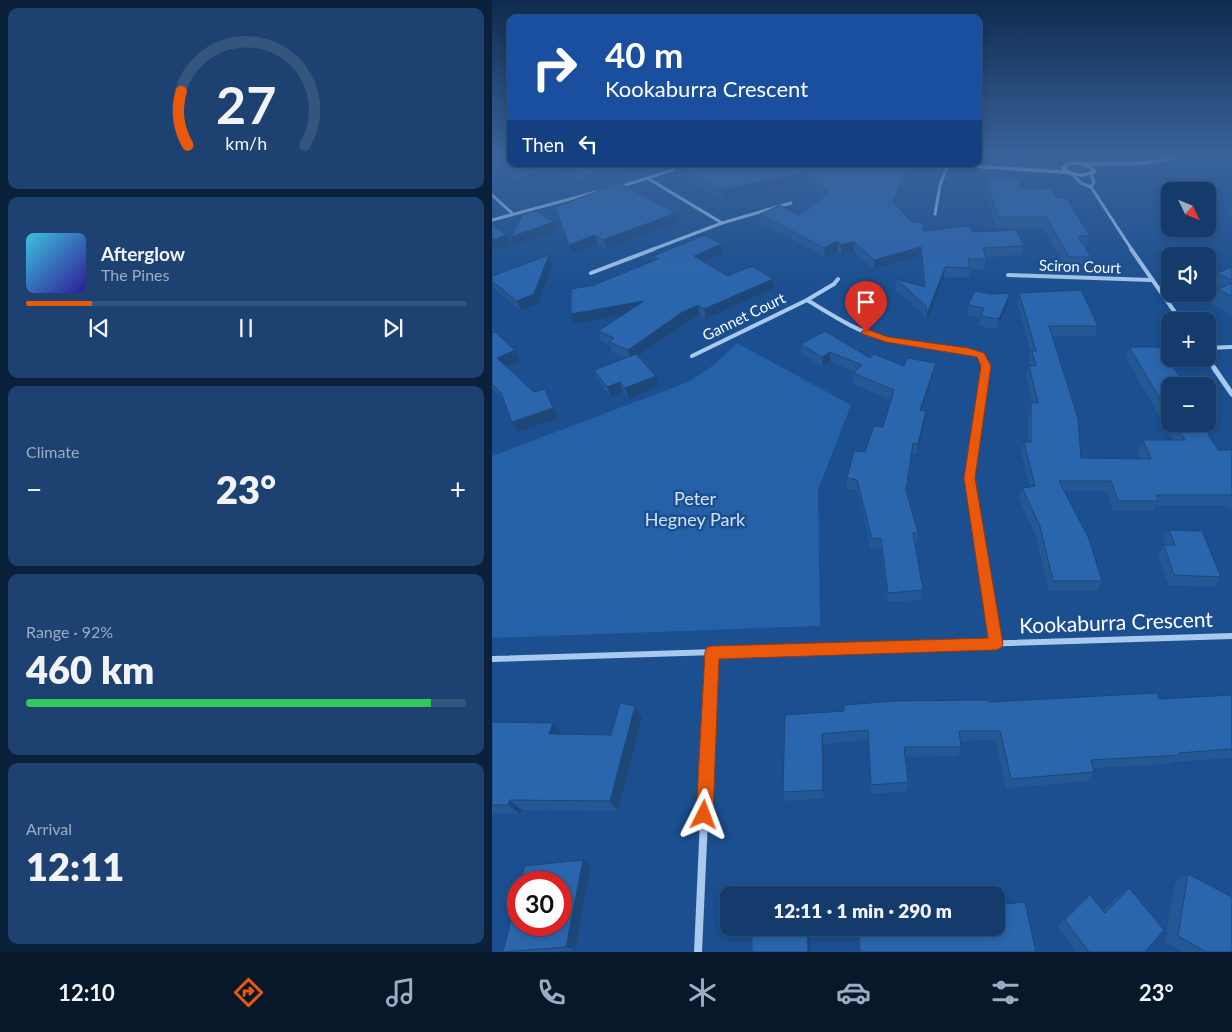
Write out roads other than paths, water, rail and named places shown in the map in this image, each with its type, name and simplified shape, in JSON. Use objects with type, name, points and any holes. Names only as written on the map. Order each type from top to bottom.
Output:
[{"type":"street","points":[[497,199],[512,213]]},
{"type":"street","points":[[492,220],[566,199]]},
{"type":"street","points":[[683,199],[722,223]]},
{"type":"street","points":[[935,214],[938,199]]},
{"type":"street","points":[[1099,199],[1151,280],[1174,312]]},
{"type":"street","points":[[591,273],[722,223],[791,203]]},
{"type":"street","name":"Sciron Court","points":[[1008,275],[1151,280]]},
{"type":"street","name":"Gannet Court","points":[[692,356],[807,300],[834,284],[838,279]]},
{"type":"street","name":"Gannet Court","points":[[807,300],[840,320],[886,339],[968,351],[981,355],[986,366],[969,478],[996,644]]},
{"type":"street","points":[[1216,348],[1232,347]]},
{"type":"street","points":[[1213,367],[1232,394]]},
{"type":"street","name":"Kookaburra Crescent","points":[[492,659],[1232,636]]},
{"type":"street","points":[[698,952],[712,652]]},
{"type":"park label","name":"Peter Hegney Park","points":[[695,509]]}]
